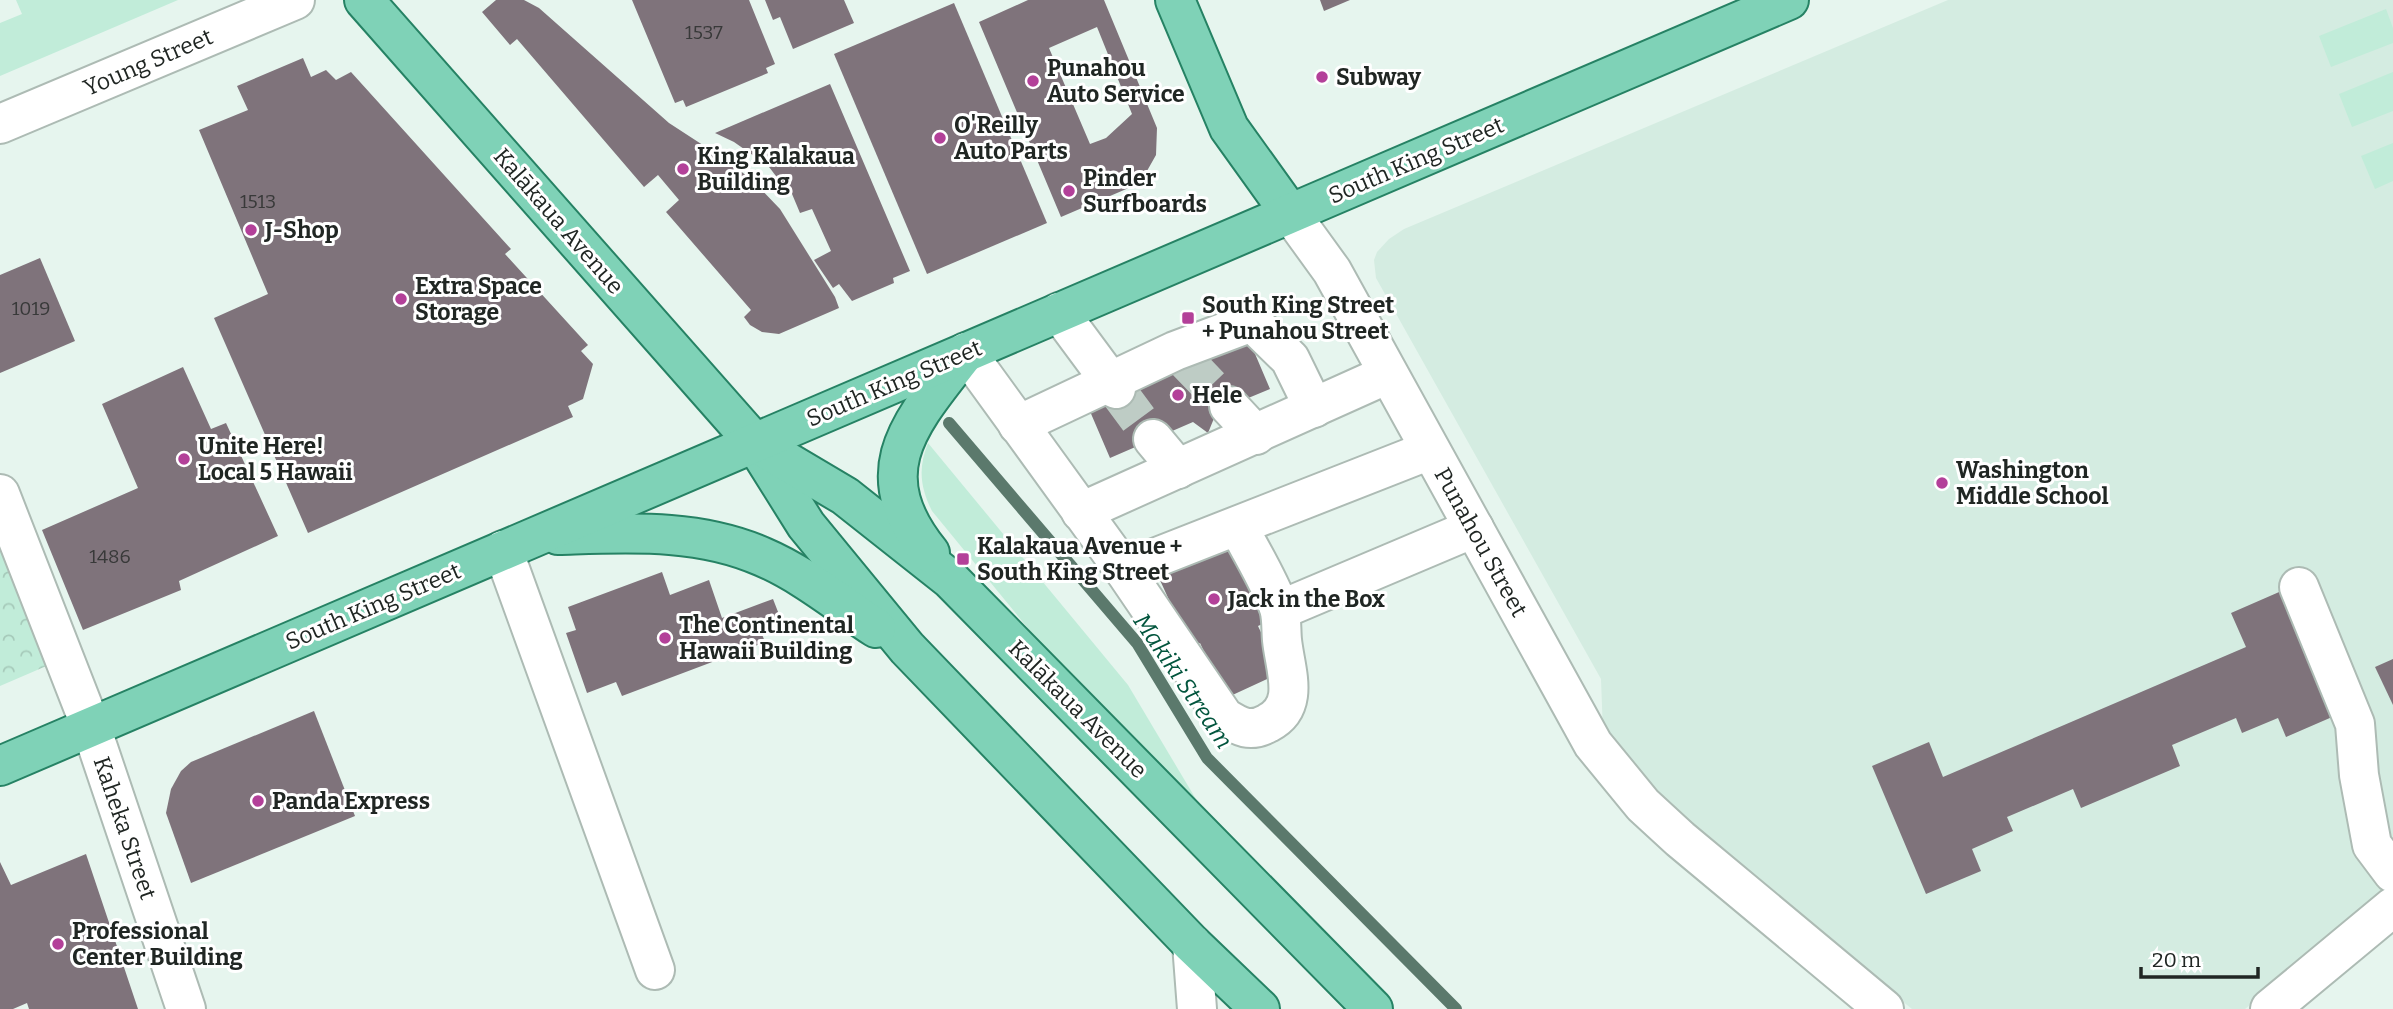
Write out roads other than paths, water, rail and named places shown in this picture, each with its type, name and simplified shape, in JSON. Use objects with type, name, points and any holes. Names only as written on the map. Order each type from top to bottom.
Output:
[{"type":"main road","name":"Kalākaua Avenue","points":[[364,0],[754,442],[806,525],[907,648],[1192,944],[1260,1009]]},
{"type":"main road","name":"Punahou Street","points":[[1175,0],[1229,128],[1290,213]]},
{"type":"main road","name":"South King Street","points":[[0,766],[1789,0]]},
{"type":"main road","points":[[950,579],[910,524],[902,505],[897,473],[902,444],[908,430],[966,352]]},
{"type":"main road","name":"Kalākaua Avenue","points":[[754,442],[845,496],[950,579],[1373,1009]]},
{"type":"main road","points":[[520,543],[655,533],[714,540],[764,557],[795,574],[907,648]]},
{"type":"street","name":"Young Street","points":[[0,124],[295,0]]},
{"type":"street","name":"Punahou Street","points":[[1290,213],[1332,271],[1593,744],[1643,804],[1680,839],[1884,1009]]},
{"type":"street","points":[[1059,312],[1113,385]]},
{"type":"street","points":[[1018,425],[1252,322],[1290,359],[1314,408]]},
{"type":"street","points":[[966,352],[1124,570],[1224,717],[1242,728],[1261,727],[1278,718],[1287,704],[1290,692],[1280,610],[1238,526]]},
{"type":"street","points":[[1081,512],[1388,374]]},
{"type":"street","points":[[1229,406],[1256,435]]},
{"type":"street","points":[[1153,439],[1178,469]]},
{"type":"street","points":[[1124,570],[1430,450]]},
{"type":"street","name":"Kaheka Street","points":[[0,494],[91,727],[186,1009]]},
{"type":"street","points":[[1280,610],[1474,528]]},
{"type":"street","points":[[520,543],[655,970]]},
{"type":"street","points":[[2299,587],[2355,724],[2359,775],[2372,845],[2393,873]]},
{"type":"street","points":[[2270,1009],[2393,907]]},
{"type":"street","points":[[1192,944],[1197,1009]]},
{"type":"waterway","name":"Makiki Stream","points":[[949,423],[1137,643],[1207,758],[1456,1009]]},
{"type":"tunnel","points":[[1184,359],[1229,406]]},
{"type":"tunnel","points":[[1116,389],[1153,439]]},
{"type":"place","name":"Subway","points":[[1322,77]]},
{"type":"place","name":"Punahou Auto Service","points":[[1033,81]]},
{"type":"place","name":"O'Reilly Auto Parts","points":[[940,138]]},
{"type":"place","name":"King Kalakaua Building","points":[[683,169]]},
{"type":"place","name":"Pinder Surfboards","points":[[1069,191]]},
{"type":"place","name":"J-Shop","points":[[251,230]]},
{"type":"place","name":"Extra Space Storage","points":[[401,299]]},
{"type":"place","name":"South King Street + Punahou Street","points":[[1188,318]]},
{"type":"place","name":"Hele","points":[[1178,395]]},
{"type":"place","name":"Unite Here! Local 5 Hawaii","points":[[184,459]]},
{"type":"place","name":"Washington Middle School","points":[[1942,483]]},
{"type":"place","name":"Kalakaua Avenue + South King Street","points":[[963,559]]},
{"type":"place","name":"Jack in the Box","points":[[1214,599]]},
{"type":"place","name":"The Continental Hawaii Building","points":[[665,638]]},
{"type":"place","name":"Panda Express","points":[[258,801]]},
{"type":"place","name":"Professional Center Building","points":[[58,944]]}]
